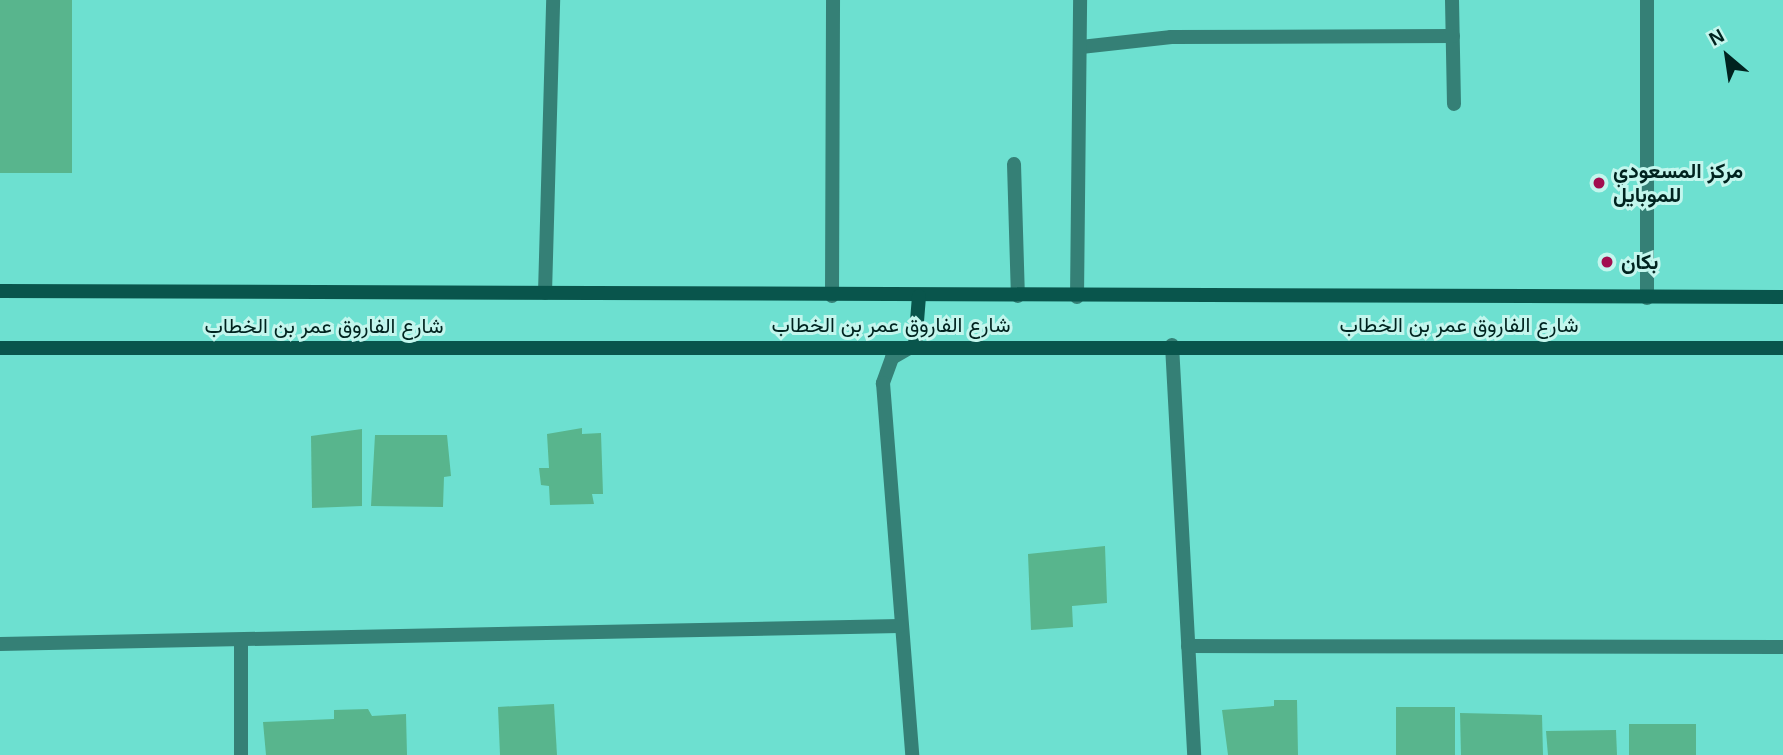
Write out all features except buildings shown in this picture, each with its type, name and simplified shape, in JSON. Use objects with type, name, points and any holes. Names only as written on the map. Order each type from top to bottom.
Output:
[{"type":"main road","points":[[0,291],[1077,297],[1783,297]]},
{"type":"main road","points":[[915,346],[919,296]]},
{"type":"main road","name":"شارع الفاروق عمر بن الخطاب","points":[[0,348],[1172,345],[1783,348]]},
{"type":"street","points":[[545,293],[553,0]]},
{"type":"street","points":[[832,296],[834,0]]},
{"type":"street","points":[[1077,297],[1080,0]]},
{"type":"street","points":[[1452,0],[1454,104]]},
{"type":"street","points":[[1647,0],[1647,298]]},
{"type":"street","points":[[1081,47],[1171,37],[1452,36]]},
{"type":"street","points":[[1014,164],[1018,296]]},
{"type":"street","points":[[1172,345],[1194,755]]},
{"type":"street","points":[[912,755],[900,626],[884,383],[892,358],[915,346]]},
{"type":"street","points":[[0,644],[241,642],[900,626]]},
{"type":"street","points":[[241,642],[242,755]]},
{"type":"street","points":[[1188,646],[1783,647]]},
{"type":"place","name":"مركز المسعودي للموبايل","points":[[1599,183]]},
{"type":"place","name":"بكان","points":[[1607,262]]}]
